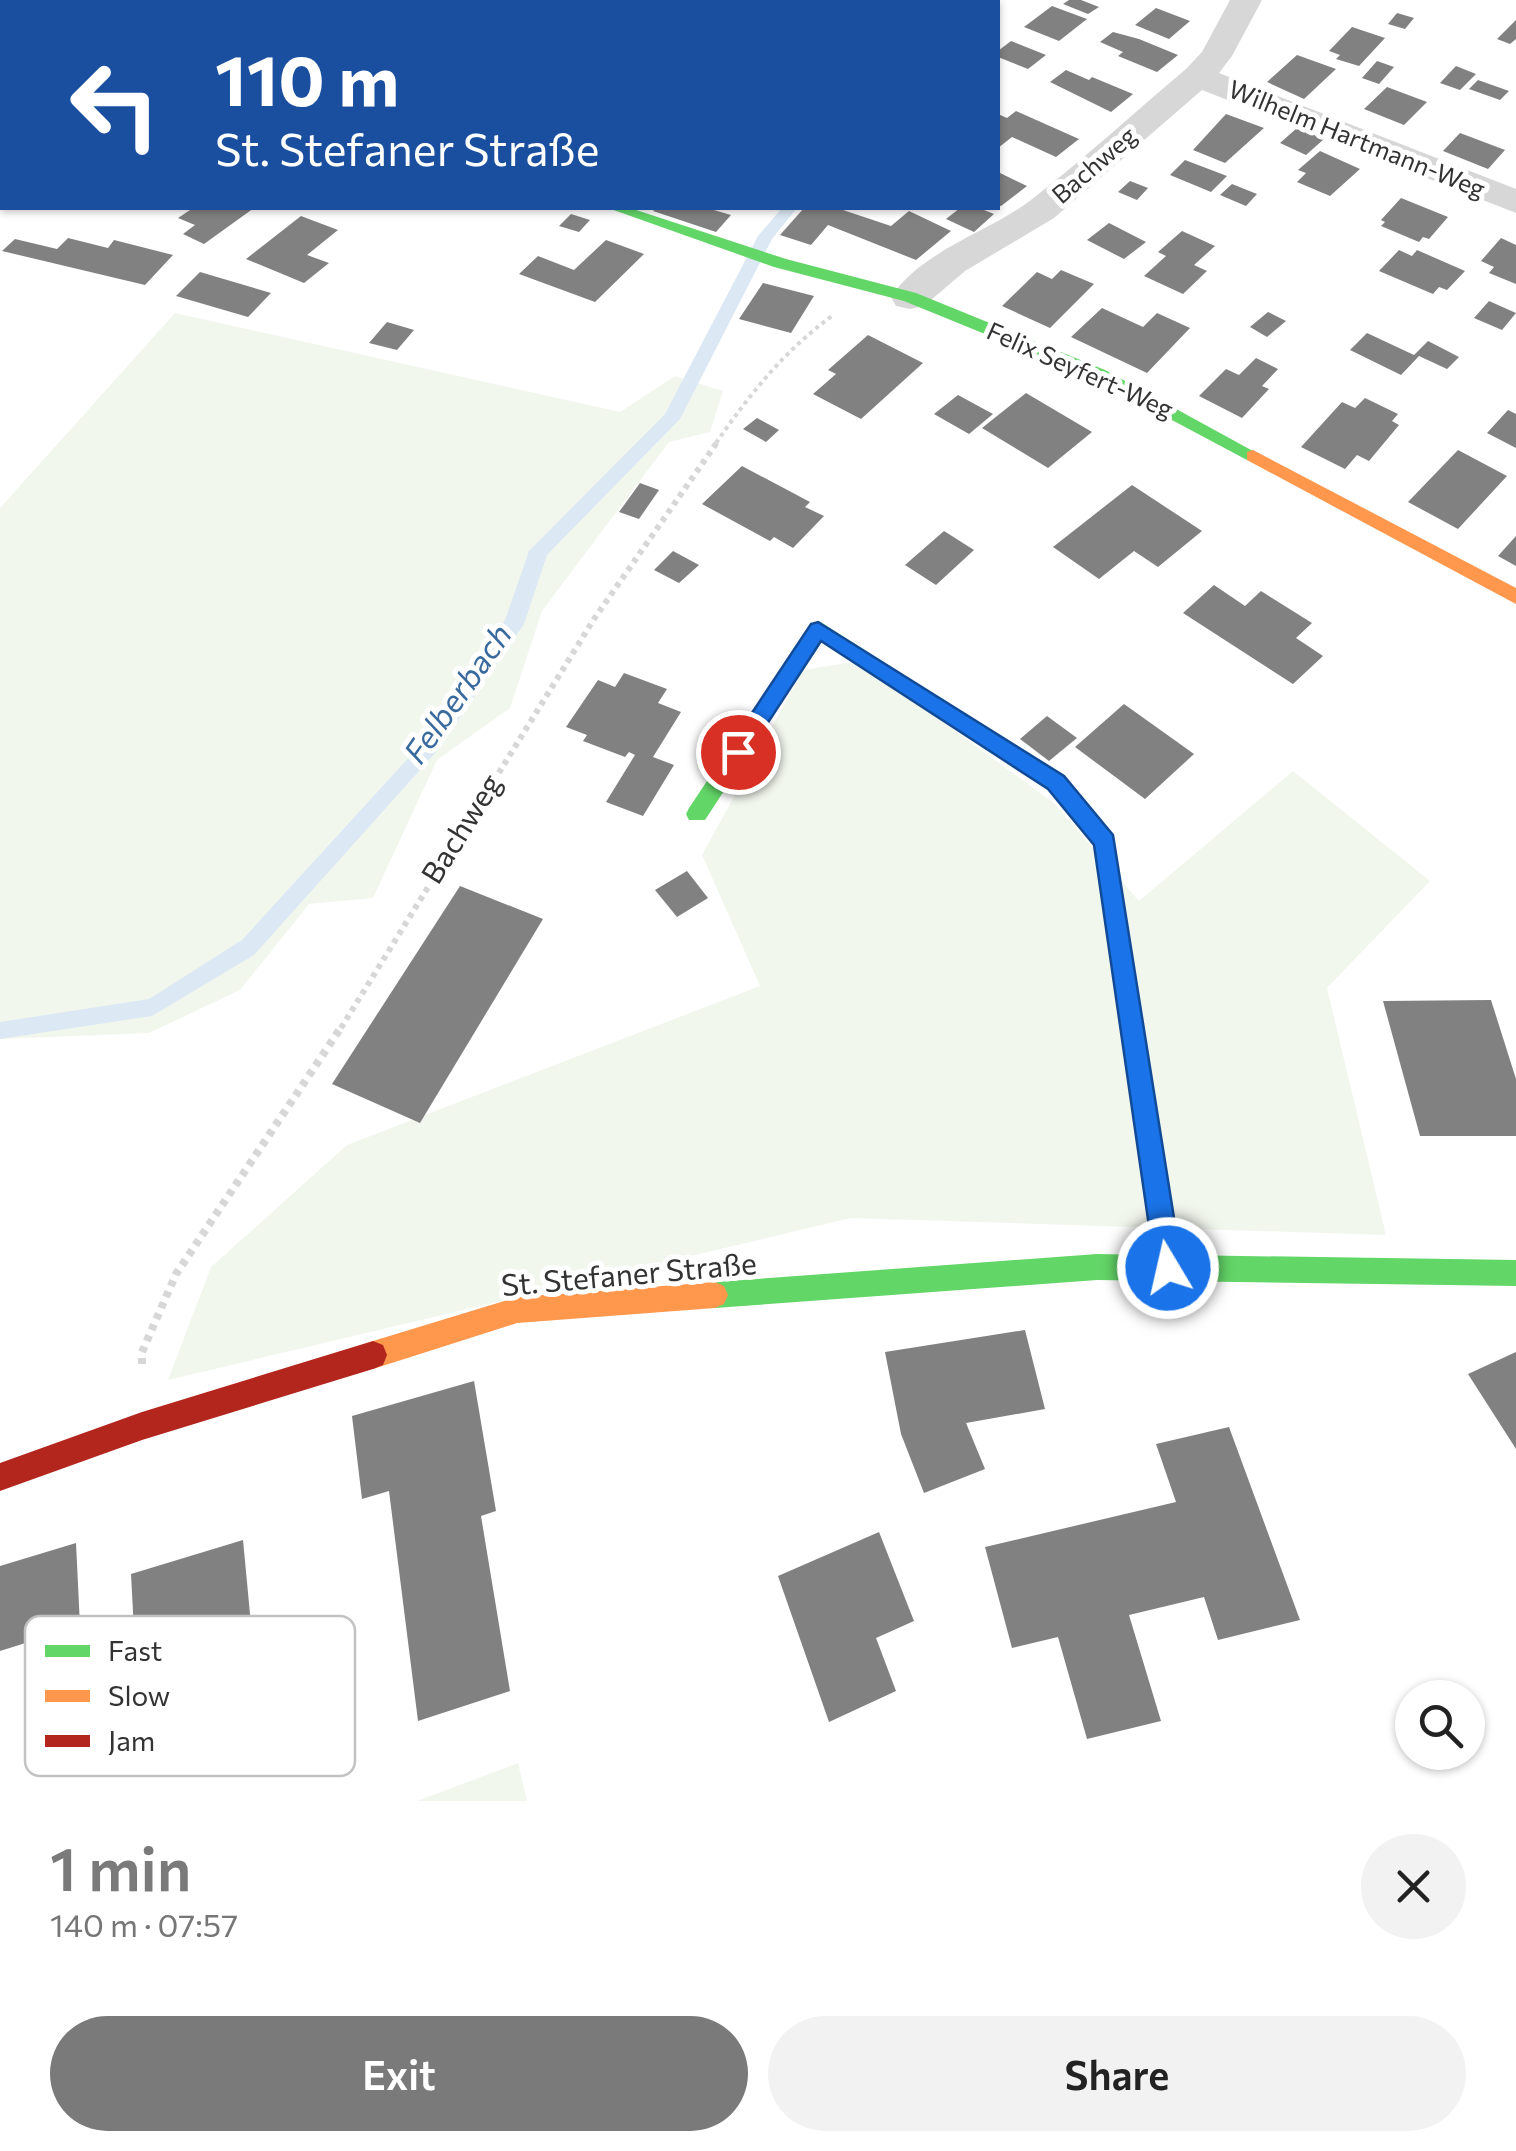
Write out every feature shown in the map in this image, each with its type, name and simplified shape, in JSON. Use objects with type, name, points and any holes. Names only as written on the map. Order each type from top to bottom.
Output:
[{"type":"street","name":"Bachweg","points":[[894,294],[1042,210],[1198,76],[1216,56],[1246,0]]},
{"type":"street","name":"Wilhelm Hartmann-Weg","points":[[1198,76],[1516,202]]},
{"type":"street","name":"Felix Seyfert-Weg","points":[[622,210],[767,260],[894,294],[1116,382],[1516,597]]},
{"type":"street","points":[[697,814],[818,630],[1056,783],[1105,842],[1168,1268]]},
{"type":"street","name":"St. Stefaner Straße","points":[[0,1477],[142,1426],[517,1310],[1097,1268],[1516,1273]]},
{"type":"path","name":"Bachweg","points":[[142,1426],[142,1352],[176,1274],[311,1076],[594,619],[752,392],[798,341],[894,294]]},
{"type":"shaded area","points":[[175,313],[620,412],[675,376],[723,391],[710,432],[669,442],[542,611],[510,708],[437,760],[373,898],[309,904],[240,990],[149,1033],[0,1039],[0,508]]},
{"type":"shaded area","points":[[859,661],[1054,803],[1139,901],[1293,771],[1430,881],[1327,988],[1386,1235],[851,1218],[168,1380],[211,1267],[347,1145],[760,986],[702,855],[803,670]]},
{"type":"shaded area","points":[[518,1763],[527,1801],[417,1801]]},
{"type":"water","name":"Felberbach","points":[[780,210],[795,210],[772,239],[680,419],[547,555],[524,624],[437,751],[254,955],[152,1016],[0,1039],[0,1022],[149,999],[242,940],[423,742],[505,620],[529,551],[665,414],[758,236]]},
{"type":"building","points":[[1069,0],[1099,7],[1088,14],[1063,4]]},
{"type":"building","points":[[1052,6],[1087,19],[1059,41],[1024,27]]},
{"type":"building","points":[[1156,8],[1190,21],[1169,39],[1135,25]]},
{"type":"building","points":[[1397,13],[1414,18],[1405,29],[1388,24]]},
{"type":"building","points":[[1516,20],[1516,39],[1510,44],[1497,39]]},
{"type":"building","points":[[1352,27],[1385,38],[1359,66],[1336,59],[1340,55],[1329,51]]},
{"type":"building","points":[[1113,32],[1178,55],[1157,72],[1118,56],[1123,52],[1100,42]]},
{"type":"building","points":[[1011,41],[1046,55],[1028,69],[1000,58],[1000,49]]},
{"type":"building","points":[[1297,55],[1336,69],[1304,99],[1267,82]]},
{"type":"building","points":[[1377,61],[1394,67],[1379,84],[1362,78]]},
{"type":"building","points":[[1456,66],[1476,74],[1460,90],[1440,83]]},
{"type":"building","points":[[1066,70],[1133,94],[1111,112],[1050,82]]},
{"type":"building","points":[[1478,80],[1509,91],[1500,100],[1469,89]]},
{"type":"building","points":[[1387,87],[1427,102],[1404,125],[1364,109]]},
{"type":"building","points":[[1016,111],[1079,139],[1056,157],[1012,137],[1000,146],[1000,115],[1007,118]]},
{"type":"building","points":[[1226,114],[1264,128],[1225,163],[1193,150]]},
{"type":"building","points":[[1297,128],[1324,139],[1306,155],[1280,143]]},
{"type":"building","points":[[1460,133],[1505,150],[1488,169],[1443,151]]},
{"type":"building","points":[[1320,151],[1360,169],[1330,196],[1297,182],[1306,173],[1298,170]]},
{"type":"building","points":[[1185,160],[1227,176],[1211,192],[1170,175]]},
{"type":"building","points":[[1000,173],[1027,186],[1000,206]]},
{"type":"building","points":[[1130,181],[1148,188],[1137,200],[1118,192]]},
{"type":"building","points":[[1232,184],[1257,194],[1246,206],[1220,195]]},
{"type":"building","points":[[1401,198],[1448,217],[1429,239],[1423,237],[1419,242],[1381,226],[1385,222],[1381,220]]},
{"type":"building","points":[[190,210],[251,210],[204,244],[183,234],[195,225],[178,218]]},
{"type":"building","points":[[714,210],[731,215],[716,232],[653,211]]},
{"type":"building","points":[[802,210],[843,210],[891,226],[909,211],[951,231],[916,260],[828,225],[811,245],[780,235]]},
{"type":"building","points":[[957,210],[994,214],[974,232],[946,219]]},
{"type":"building","points":[[571,214],[590,220],[579,232],[559,226]]},
{"type":"building","points":[[301,216],[338,230],[307,255],[329,263],[304,283],[246,259]]},
{"type":"building","points":[[1109,223],[1146,242],[1124,259],[1087,240]]},
{"type":"building","points":[[1182,231],[1215,246],[1194,265],[1207,271],[1183,294],[1144,276],[1166,256],[1158,252]]},
{"type":"building","points":[[68,238],[108,248],[114,240],[173,255],[145,285],[2,251],[15,239],[57,249]]},
{"type":"building","points":[[1501,238],[1516,245],[1516,284],[1489,273],[1494,267],[1481,261]]},
{"type":"building","points":[[606,240],[644,254],[595,302],[519,274],[538,256],[574,270]]},
{"type":"building","points":[[1399,250],[1412,256],[1417,250],[1465,271],[1447,290],[1439,287],[1433,294],[1379,271]]},
{"type":"building","points":[[1061,270],[1094,284],[1050,328],[1002,306],[1037,272],[1052,279]]},
{"type":"building","points":[[200,272],[271,293],[248,317],[176,296]]},
{"type":"building","points":[[763,283],[814,296],[791,333],[739,319]]},
{"type":"building","points":[[1489,301],[1516,313],[1502,330],[1474,318]]},
{"type":"building","points":[[1102,308],[1143,327],[1157,313],[1190,328],[1147,373],[1071,337]]},
{"type":"building","points":[[1268,312],[1286,321],[1267,337],[1250,327]]},
{"type":"building","points":[[387,322],[414,330],[397,350],[369,343]]},
{"type":"building","points":[[1367,333],[1414,355],[1428,341],[1459,357],[1447,369],[1419,356],[1401,375],[1350,350]]},
{"type":"building","points":[[868,335],[923,363],[861,419],[813,394],[836,374],[828,370]]},
{"type":"building","points":[[1256,358],[1278,369],[1262,386],[1269,389],[1242,418],[1199,396],[1226,369],[1239,375]]},
{"type":"building","points":[[1026,393],[1092,432],[1048,468],[982,428]]},
{"type":"building","points":[[958,395],[993,414],[969,434],[934,414]]},
{"type":"building","points":[[1365,398],[1398,414],[1392,421],[1399,425],[1369,461],[1357,455],[1345,469],[1301,447],[1342,402],[1355,408]]},
{"type":"building","points":[[1508,410],[1516,414],[1516,448],[1487,433]]},
{"type":"building","points":[[757,418],[779,430],[766,442],[743,429]]},
{"type":"building","points":[[1458,450],[1507,476],[1458,529],[1408,502]]},
{"type":"building","points":[[742,466],[810,502],[805,507],[824,516],[793,548],[774,537],[770,541],[702,504]]},
{"type":"building","points":[[640,483],[659,490],[639,519],[619,512]]},
{"type":"building","points":[[1132,485],[1202,531],[1158,567],[1134,551],[1099,579],[1053,547]]},
{"type":"building","points":[[944,531],[974,550],[936,585],[905,565]]},
{"type":"building","points":[[1516,536],[1516,566],[1498,556]]},
{"type":"building","points":[[673,551],[699,565],[679,583],[654,570]]},
{"type":"building","points":[[1214,585],[1245,606],[1261,591],[1312,623],[1296,638],[1323,656],[1293,684],[1183,613]]},
{"type":"building","points":[[624,673],[667,689],[658,703],[681,712],[653,757],[674,765],[643,816],[606,802],[635,755],[629,752],[625,757],[583,741],[587,735],[566,727],[598,680],[615,687]]},
{"type":"building","points":[[1124,704],[1194,754],[1145,799],[1075,747]]},
{"type":"building","points":[[1047,716],[1077,738],[1049,761],[1020,739]]},
{"type":"building","points":[[687,871],[708,898],[677,917],[655,890]]},
{"type":"building","points":[[460,886],[543,919],[420,1123],[332,1084]]},
{"type":"building","points":[[1491,1000],[1516,1079],[1516,1136],[1420,1136],[1383,1001]]},
{"type":"building","points":[[1025,1330],[1045,1409],[966,1423],[985,1469],[924,1493],[901,1434],[885,1352]]},
{"type":"building","points":[[1516,1352],[1516,1449],[1468,1374]]},
{"type":"building","points":[[474,1381],[496,1511],[481,1516],[510,1691],[418,1721],[389,1491],[362,1499],[352,1416]]},
{"type":"building","points":[[1229,1427],[1300,1620],[1218,1640],[1204,1597],[1129,1615],[1161,1721],[1087,1739],[1058,1637],[1012,1648],[985,1547],[1176,1502],[1156,1444]]},
{"type":"building","points":[[879,1532],[914,1621],[876,1638],[896,1691],[829,1722],[778,1576]]},
{"type":"building","points":[[243,1540],[250,1616],[133,1616],[131,1574]]},
{"type":"building","points":[[76,1543],[80,1616],[25,1616],[25,1643],[0,1651],[0,1566]]},
{"type":"traffic: fast","points":[[622,210],[780,263],[910,297],[1099,374],[1253,456]]},
{"type":"traffic: fast","points":[[697,814],[819,629],[1056,783],[1105,842],[1168,1268]]},
{"type":"traffic: fast","points":[[715,1295],[1097,1267],[1516,1273]]},
{"type":"traffic: slow","points":[[1253,456],[1516,597]]},
{"type":"traffic: slow","points":[[373,1355],[517,1310],[715,1295]]},
{"type":"traffic: jam","points":[[0,1477],[142,1426],[373,1355]]},
{"type":"route","points":[[738,752],[818,630],[1056,783],[1105,842],[1168,1268]]}]
